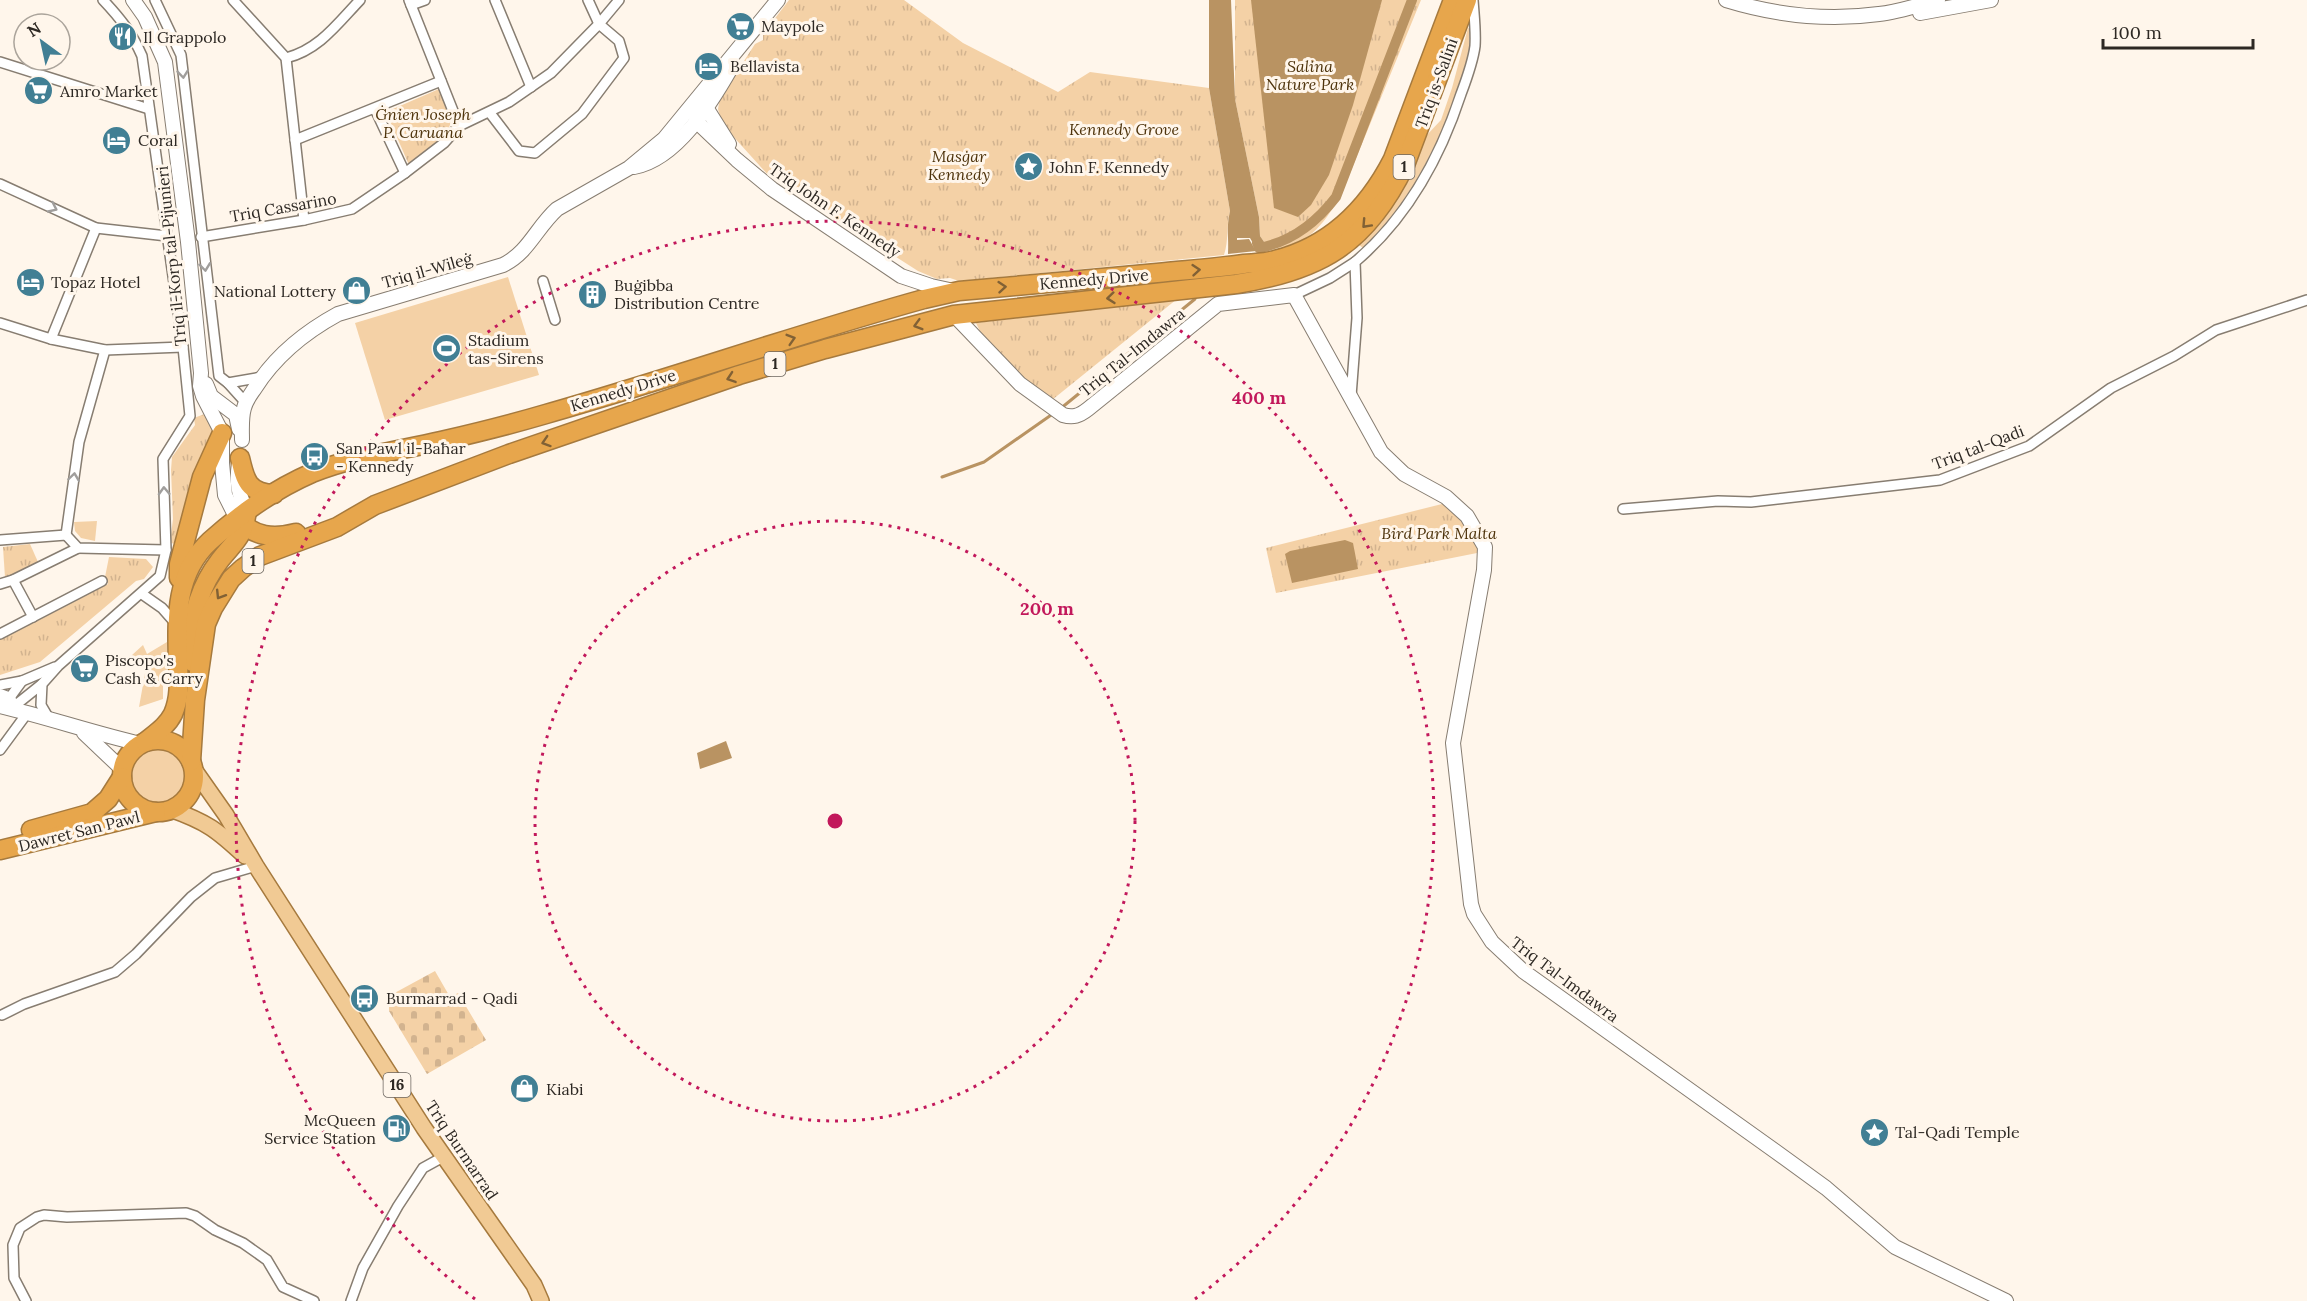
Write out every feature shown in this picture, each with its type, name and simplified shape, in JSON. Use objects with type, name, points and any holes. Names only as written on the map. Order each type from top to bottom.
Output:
[{"type":"highway","name":"Triq is-Salini","points":[[1274,269],[1345,224],[1368,201],[1393,159],[1453,0]]},
{"type":"highway","name":"Triq is-Salini","points":[[1274,269],[1312,264],[1338,249],[1367,225],[1390,194],[1405,165],[1467,0]]},
{"type":"highway","name":"Kennedy Drive","points":[[143,743],[166,723],[177,703],[179,691],[177,625],[180,592],[191,563],[202,549],[273,494],[315,472],[361,457],[439,442],[545,414],[902,305],[959,291],[1222,267],[1274,269]]},
{"type":"highway","name":"Kennedy Drive","points":[[192,765],[195,700],[207,624],[213,608],[231,579],[260,556],[337,526],[375,506],[509,454],[739,375],[954,315],[1274,269]]},
{"type":"highway","points":[[180,592],[179,564],[184,543],[202,477],[222,433]]},
{"type":"highway","points":[[241,449],[244,478],[263,493],[273,494]]},
{"type":"highway","points":[[243,519],[260,534],[278,537],[305,530],[397,497]]},
{"type":"highway","points":[[195,700],[191,629],[195,609],[206,582],[241,535],[243,519]]},
{"type":"highway","points":[[143,743],[166,740],[175,744],[183,750],[192,765]]},
{"type":"highway","name":"1","points":[[122,773],[130,753],[143,743]]},
{"type":"highway","name":"1","points":[[164,810],[187,797],[194,778],[192,765]]},
{"type":"highway","points":[[122,773],[124,788],[129,798],[147,810],[164,810]]},
{"type":"highway","name":"Dawret San Pawl","points":[[0,838],[92,813],[108,799],[122,773]]},
{"type":"highway","name":"Dawret San Pawl","points":[[0,850],[164,810]]},
{"type":"main road","name":"Triq Burmarrad","points":[[192,765],[443,1157],[534,1285],[541,1301]]},
{"type":"main road","name":"Triq Burmarrad","points":[[164,810],[195,818],[213,827],[256,866]]},
{"type":"street","points":[[6,707],[42,684],[58,666],[160,576],[166,550],[164,459],[190,416],[183,348],[142,56],[123,20],[103,0]]},
{"type":"street","name":"Triq il-Korp tal-Pijunieri","points":[[133,0],[145,17],[165,62],[188,237],[201,374],[200,386],[222,433]]},
{"type":"street","points":[[286,58],[299,55],[322,41],[360,0]]},
{"type":"street","points":[[425,0],[410,2],[459,126]]},
{"type":"street","points":[[495,0],[531,87]]},
{"type":"street","points":[[490,113],[519,151],[535,153],[582,114],[624,58],[619,41],[599,24],[588,0]]},
{"type":"street","name":"Triq Cassarino","points":[[201,237],[304,220],[352,209],[444,143],[459,126],[490,113],[551,73],[619,0]]},
{"type":"street","name":"Triq il-Wileġ","points":[[629,168],[645,165],[667,152],[778,0]]},
{"type":"street","name":"Triq Tal-Imdawra","points":[[954,315],[1020,384],[1063,415],[1070,417],[1079,416],[1218,304],[1294,295],[1330,278],[1355,262],[1397,221],[1419,187],[1450,127],[1475,47],[1473,0]]},
{"type":"street","points":[[1726,0],[1820,17],[1879,14],[1938,0]]},
{"type":"street","points":[[1898,11],[1913,14],[1991,0]]},
{"type":"street","points":[[159,2],[181,55],[219,376],[228,382],[242,408],[241,449],[236,481],[243,519]]},
{"type":"street","points":[[240,2],[286,58],[304,220]]},
{"type":"street","points":[[0,62],[149,109]]},
{"type":"street","points":[[295,140],[441,81]]},
{"type":"street","points":[[375,109],[405,173]]},
{"type":"street","name":"Triq il-Wileġ","points":[[222,433],[262,377],[287,349],[314,327],[338,314],[516,259],[530,244],[548,217],[557,209],[629,168],[699,110]]},
{"type":"street","name":"Triq John F. Kennedy","points":[[699,110],[750,172],[772,189],[901,276],[931,286],[959,291]]},
{"type":"street","points":[[0,184],[96,228],[167,236]]},
{"type":"street","points":[[51,339],[96,228]]},
{"type":"street","points":[[1350,396],[1357,318],[1355,262]]},
{"type":"street","name":"Triq John F. Kennedy","points":[[901,276],[906,285],[902,305]]},
{"type":"street","points":[[543,281],[555,320]]},
{"type":"street","name":"Triq Tal-Imdawra","points":[[1294,295],[1382,452],[1404,474],[1446,497],[1459,507],[1475,527],[1485,547],[1485,570],[1453,743],[1471,904],[1483,931],[1510,961],[1557,998],[1826,1188],[1895,1247],[2006,1301]]},
{"type":"street","name":"Triq tal-Qadi","points":[[1623,509],[1718,501],[1751,502],[1940,480],[2029,446],[2111,388],[2174,356],[2216,330],[2307,300]]},
{"type":"street","points":[[0,323],[51,339],[105,350],[183,348]]},
{"type":"street","points":[[66,535],[79,442],[105,350]]},
{"type":"street","name":"Triq il-Korp tal-Pijunieri","points":[[201,374],[211,396],[220,404],[242,408]]},
{"type":"street","points":[[228,382],[262,377]]},
{"type":"street","points":[[222,433],[224,489],[230,507],[243,519]]},
{"type":"street","points":[[0,540],[66,535]]},
{"type":"street","points":[[66,535],[78,548]]},
{"type":"street","points":[[0,584],[13,580],[78,548],[166,550]]},
{"type":"street","points":[[13,580],[33,617]]},
{"type":"street","points":[[0,634],[102,581]]},
{"type":"street","points":[[142,594],[162,608],[177,625]]},
{"type":"street","points":[[0,686],[22,681],[58,666]]},
{"type":"street","points":[[6,707],[22,681]]},
{"type":"street","points":[[42,684],[41,705],[48,717]]},
{"type":"street","points":[[0,696],[8,699],[6,707]]},
{"type":"street","points":[[6,707],[48,717],[78,728],[143,743]]},
{"type":"street","points":[[0,750],[28,712]]},
{"type":"street","points":[[78,728],[99,745],[122,773]]},
{"type":"street","points":[[2,1015],[24,1004],[115,972],[136,954],[191,897],[215,878],[256,866]]},
{"type":"street","points":[[351,1301],[363,1268],[398,1206],[423,1168],[443,1157]]},
{"type":"street","points":[[26,1301],[14,1278],[13,1245],[20,1228],[37,1217],[45,1215],[67,1217],[186,1214],[195,1216],[215,1230],[252,1249],[267,1260],[283,1287],[314,1301]]},
{"type":"green space","name":"Masġar Kennedy","points":[[789,0],[904,0],[963,43],[1058,92],[1090,72],[1209,88],[1230,211],[1224,255],[959,281],[950,278],[937,279],[918,271],[768,175],[722,124],[718,109],[720,98],[755,44],[763,40],[763,34]]},
{"type":"green space","name":"Salina Nature Park","points":[[1235,0],[1421,0],[1341,195],[1320,226],[1304,239],[1283,247],[1269,249],[1260,236],[1259,217],[1235,99]]},
{"type":"green space","points":[[1468,28],[1470,29],[1469,55],[1449,119],[1418,178],[1389,226],[1366,250],[1359,245],[1382,222],[1396,201],[1413,171],[1426,136],[1441,120]]},
{"type":"green space","name":"Ġnien Joseph P. Caruana","points":[[439,89],[452,120],[445,137],[409,165],[386,112]]},
{"type":"green space","name":"Stadium tas-Sirens","points":[[508,277],[539,375],[385,420],[355,323]]},
{"type":"green space","points":[[1177,299],[1052,400],[1029,385],[998,357],[976,323]]},
{"type":"green space","points":[[207,413],[214,430],[177,544],[170,543],[173,519],[172,457],[195,425],[194,418]]},
{"type":"green space","name":"Bird Park Malta","points":[[1442,504],[1450,504],[1478,539],[1477,553],[1276,593],[1266,548]]},
{"type":"green space","points":[[97,521],[95,541],[81,538],[75,531],[74,522]]},
{"type":"green space","points":[[30,544],[38,562],[5,578],[3,547]]},
{"type":"green space","points":[[109,557],[146,559],[153,567],[144,579],[136,581],[40,662],[0,675],[0,638],[108,584],[105,577]]},
{"type":"green space","points":[[167,642],[168,669],[163,672],[163,699],[139,707],[146,668],[131,656],[143,645],[147,654]]},
{"type":"green space","points":[[153,750],[163,750],[177,757],[184,776],[177,795],[163,802],[153,802],[143,798],[136,791],[132,781],[132,771],[136,761],[143,754]]},
{"type":"green space","points":[[435,971],[450,997],[458,993],[486,1040],[427,1074],[389,1011],[389,996]]},
{"type":"shaded area","points":[[1209,0],[1231,0],[1235,99],[1259,217],[1260,236],[1269,249],[1257,250],[1250,238],[1237,238],[1237,240],[1249,239],[1256,251],[1228,254],[1230,211],[1209,88]]},
{"type":"shaded area","name":"Salina Nature Park","points":[[1251,0],[1382,0],[1353,105],[1329,175],[1311,205],[1298,217],[1274,208]]},
{"type":"shaded area","points":[[1345,540],[1353,543],[1358,569],[1292,583],[1285,554]]},
{"type":"shaded area","points":[[726,741],[732,758],[700,769],[697,753]]},
{"type":"waterway","points":[[1257,243],[1259,248],[1292,236],[1311,223],[1336,197],[1412,0]]},
{"type":"waterway","points":[[1060,409],[1195,299]]},
{"type":"waterway","points":[[942,477],[984,462],[1054,413]]},
{"type":"place","name":"Maypole","points":[[740,26]]},
{"type":"place","name":"Il Grappolo","points":[[122,37]]},
{"type":"place","name":"Bellavista","points":[[709,66]]},
{"type":"place","name":"Amro Market","points":[[39,91]]},
{"type":"place","name":"Coral","points":[[117,140]]},
{"type":"place","name":"John F. Kennedy","points":[[1028,167]]},
{"type":"place","name":"Topaz Hotel","points":[[30,282]]},
{"type":"place","name":"National Lottery","points":[[357,291]]},
{"type":"place","name":"Buġibba Distribution Centre","points":[[593,294]]},
{"type":"place","name":"Stadium tas-Sirens","points":[[447,349]]},
{"type":"place","name":"San Pawl il-Baħar - Kennedy","points":[[315,457]]},
{"type":"place","name":"Piscopo's Cash & Carry","points":[[84,669]]},
{"type":"place","name":"Burmarrad - Qadi","points":[[365,998]]},
{"type":"place","name":"Kiabi","points":[[525,1089]]},
{"type":"place","name":"McQueen Service Station","points":[[397,1129]]},
{"type":"place","name":"Tal-Qadi Temple","points":[[1874,1132]]},
{"type":"park label","name":"Kennedy Grove","points":[[1124,129]]}]
